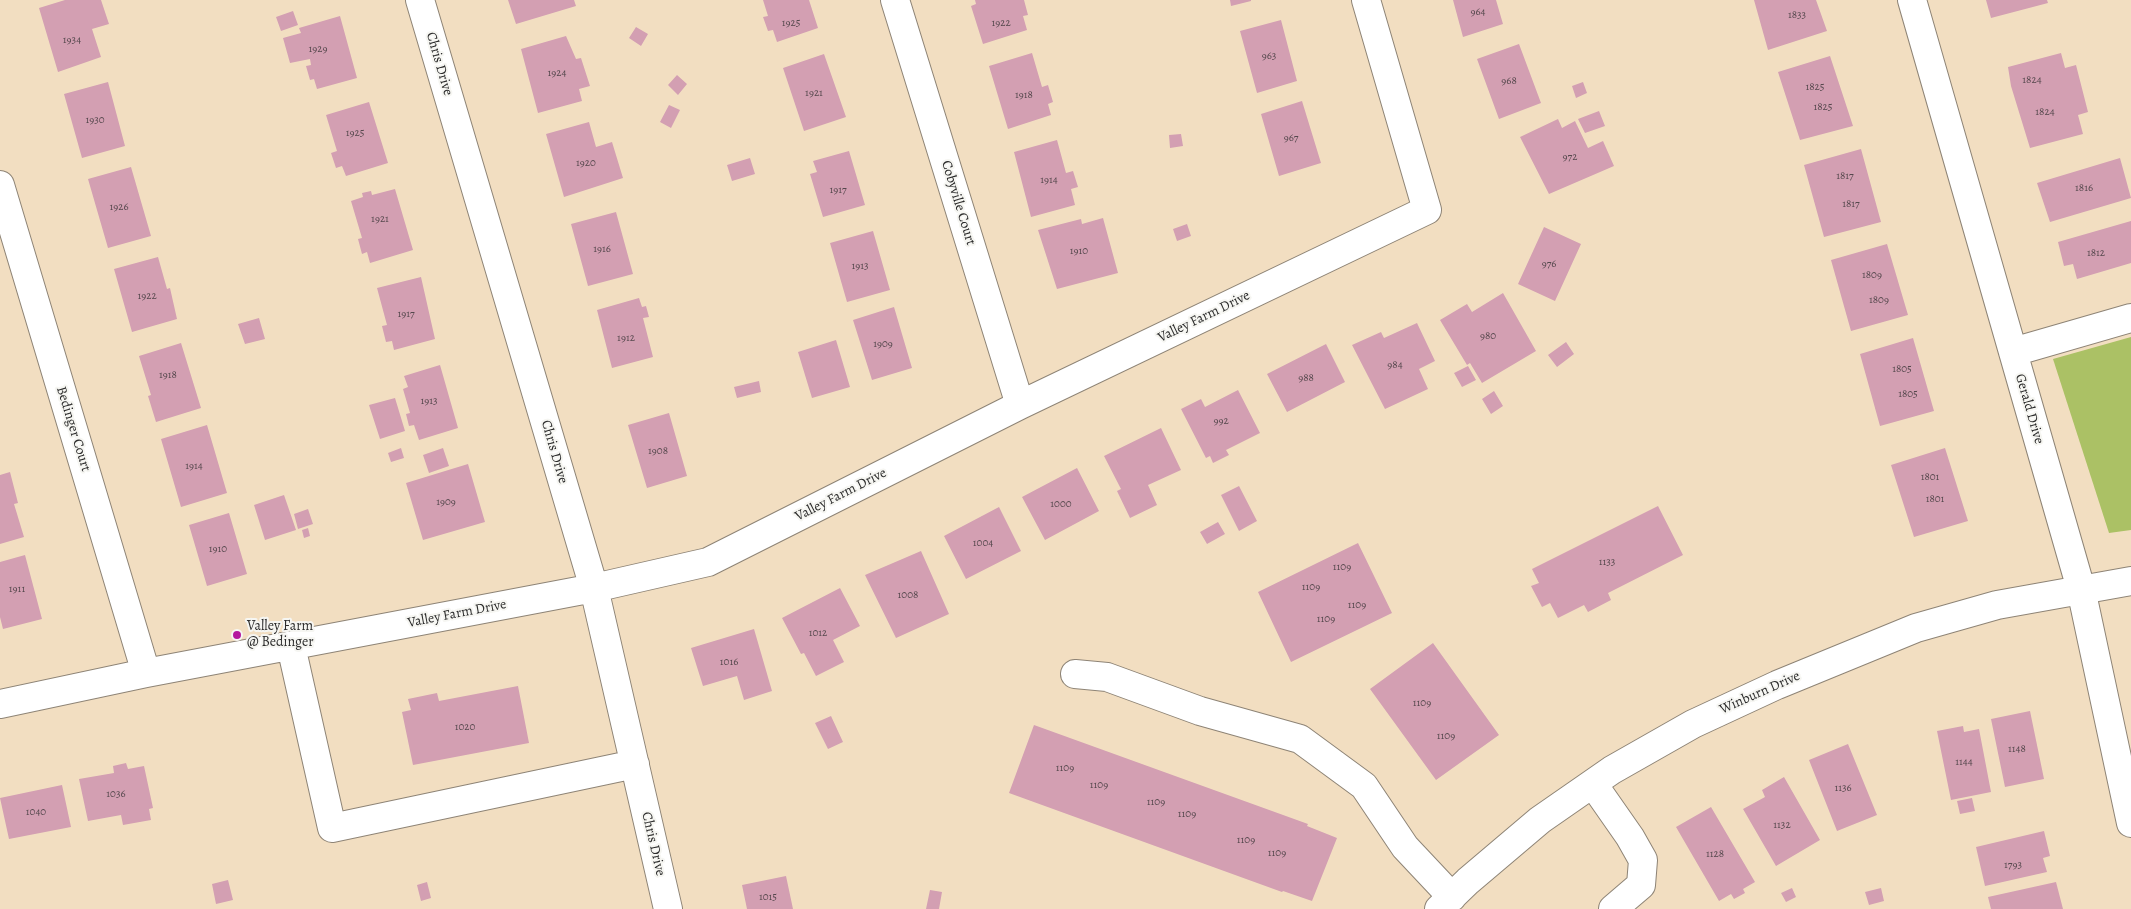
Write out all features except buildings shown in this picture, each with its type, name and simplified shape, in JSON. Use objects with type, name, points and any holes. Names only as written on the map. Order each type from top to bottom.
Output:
[{"type":"street","name":"Chris Drive","points":[[420,0],[594,588],[668,909]]},
{"type":"street","name":"Cobyville Court","points":[[895,0],[1020,406]]},
{"type":"street","name":"Valley Farm Drive","points":[[0,704],[594,588],[708,562],[1020,406],[1427,210],[1366,0]]},
{"type":"street","name":"Gerald Drive","points":[[1912,0],[2081,589],[2131,823]]},
{"type":"street","name":"Bedinger Court","points":[[0,185],[146,674]]},
{"type":"street","points":[[2013,352],[2131,318]]},
{"type":"street","name":"Winburn Drive","points":[[1445,903],[1540,820],[1612,770],[1693,724],[1777,685],[1916,628],[1997,605],[2081,589],[2131,582]]},
{"type":"street","points":[[291,646],[332,828],[635,764]]},
{"type":"street","points":[[1075,674],[1107,677],[1200,711],[1300,739],[1364,786],[1445,903]]},
{"type":"street","points":[[1593,784],[1630,837],[1643,860],[1640,885],[1613,909]]},
{"type":"green space","points":[[2131,337],[2131,530],[2109,533],[2053,359]]},
{"type":"place","name":"Valley Farm @ Bedinger","points":[[237,635]]}]
